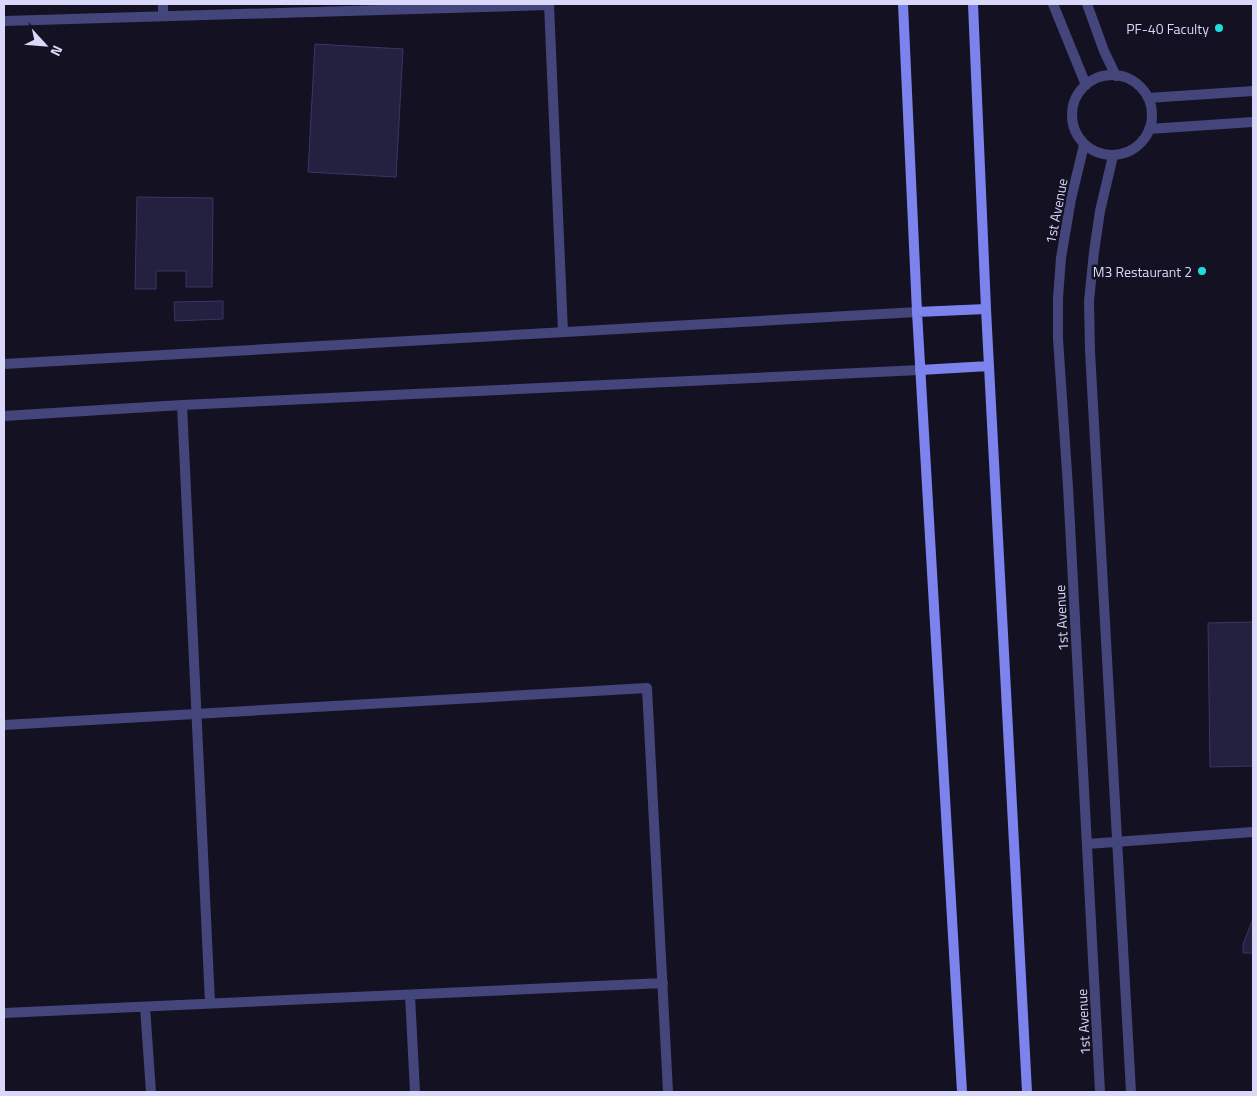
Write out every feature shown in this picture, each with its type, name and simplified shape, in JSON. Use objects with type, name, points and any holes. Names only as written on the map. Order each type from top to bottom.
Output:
[{"type":"main road","points":[[903,4],[920,370],[962,1092]]},
{"type":"main road","points":[[973,4],[986,309],[1027,1092]]},
{"type":"main road","points":[[917,312],[986,309]]},
{"type":"main road","points":[[920,370],[990,366]]},
{"type":"street","points":[[163,4],[163,16]]},
{"type":"street","points":[[1053,4],[1086,85]]},
{"type":"street","points":[[1087,4],[1104,51],[1116,76]]},
{"type":"street","points":[[4,21],[402,7],[549,5],[563,332]]},
{"type":"street","points":[[1116,76],[1131,80],[1140,86],[1148,98],[1152,114],[1149,129],[1141,143],[1123,154],[1113,156],[1092,151],[1084,145],[1077,137],[1071,116],[1076,96],[1082,88],[1100,77],[1116,76]]},
{"type":"street","points":[[1148,98],[1253,91]]},
{"type":"street","points":[[1149,129],[1253,122]]},
{"type":"street","name":"1st Avenue","points":[[1084,145],[1071,199],[1061,258],[1058,298],[1058,339],[1100,1092]]},
{"type":"street","points":[[1113,156],[1100,211],[1089,302],[1131,1092]]},
{"type":"street","points":[[4,364],[917,312]]},
{"type":"street","points":[[4,416],[182,405],[920,370]]},
{"type":"street","points":[[182,405],[210,1003]]},
{"type":"street","points":[[4,725],[647,688],[668,1092]]},
{"type":"street","points":[[1087,844],[1253,832]]},
{"type":"street","points":[[4,1013],[662,983]]},
{"type":"street","points":[[410,995],[415,1092]]},
{"type":"street","points":[[145,1006],[151,1092]]},
{"type":"building","points":[[315,44],[403,49],[396,177],[308,172]]},
{"type":"building","points":[[137,197],[213,198],[212,287],[186,287],[186,271],[156,271],[156,289],[135,289]]},
{"type":"building","points":[[223,301],[223,319],[175,321],[174,302]]},
{"type":"building","points":[[1253,622],[1253,766],[1210,767],[1208,623]]},
{"type":"building","points":[[1253,919],[1253,953],[1243,953],[1243,944]]},
{"type":"place","name":"PF-40 Faculty","points":[[1219,28]]},
{"type":"place","name":"M3 Restaurant 2","points":[[1202,271]]}]
